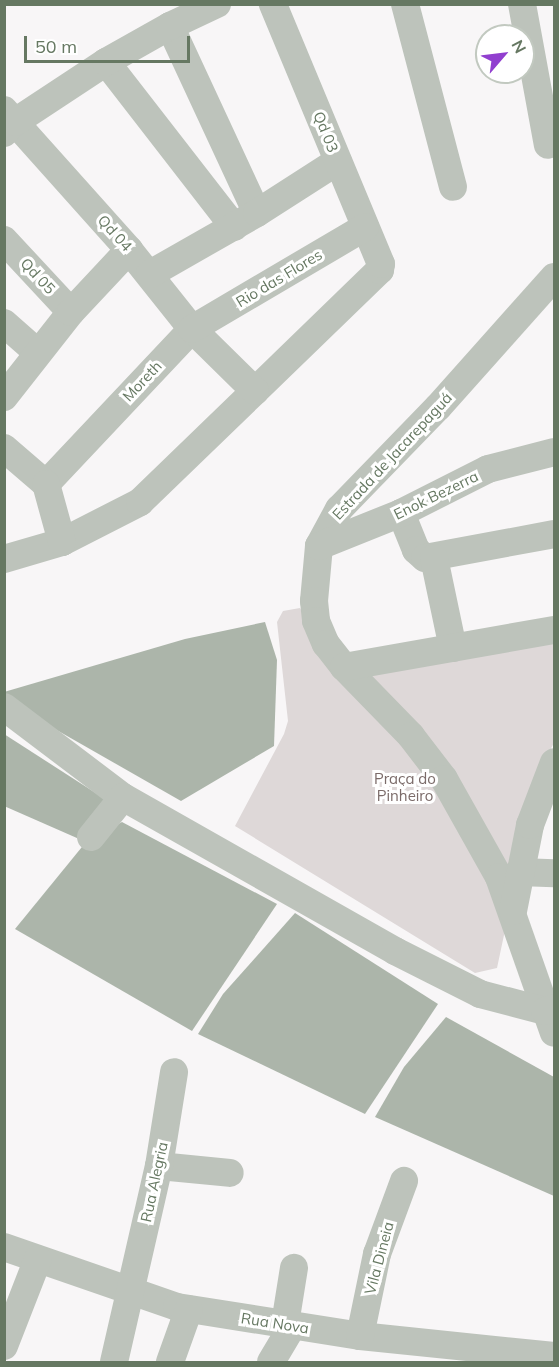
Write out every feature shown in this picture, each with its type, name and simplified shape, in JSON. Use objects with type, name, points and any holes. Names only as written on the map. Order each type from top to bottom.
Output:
[{"type":"street","points":[[8,121],[170,26],[217,4]]},
{"type":"street","name":"Qd 03","points":[[255,391],[380,270],[381,258],[365,227],[273,4]]},
{"type":"street","points":[[405,4],[453,187]]},
{"type":"street","points":[[522,4],[548,145]]},
{"type":"street","points":[[170,26],[245,220]]},
{"type":"street","points":[[106,62],[245,220]]},
{"type":"street","name":"Qd 04","points":[[8,121],[150,274]]},
{"type":"street","points":[[4,559],[62,542],[140,502],[255,391],[192,329],[150,274],[245,220],[338,161]]},
{"type":"street","name":"Rio das Flores","points":[[192,329],[365,227]]},
{"type":"street","name":"Qd 05","points":[[4,240],[71,312]]},
{"type":"street","points":[[4,397],[71,312],[129,250]]},
{"type":"street","name":"Estrada de Jacarepaguá","points":[[551,1017],[499,877],[444,779],[411,736],[344,668],[316,621],[320,546],[339,509],[555,277]]},
{"type":"street","points":[[4,323],[38,353]]},
{"type":"street","name":"Moreth","points":[[46,484],[192,329]]},
{"type":"street","points":[[4,448],[46,484],[62,542]]},
{"type":"street","name":"Enok Bezerra","points":[[320,546],[401,513],[488,469],[555,452]]},
{"type":"street","points":[[401,513],[420,555],[434,558],[555,534]]},
{"type":"street","points":[[434,558],[453,648]]},
{"type":"street","points":[[344,668],[555,630]]},
{"type":"street","points":[[4,707],[123,797],[395,951],[497,1000],[551,1017]]},
{"type":"street","points":[[513,913],[519,872],[552,773]]},
{"type":"street","points":[[92,837],[123,797]]},
{"type":"street","points":[[519,872],[555,873]]},
{"type":"street","points":[[497,1000],[531,968]]},
{"type":"street","name":"Rua Alegria","points":[[114,1362],[159,1166],[174,1072]]},
{"type":"street","points":[[159,1166],[230,1173]]},
{"type":"street","name":"Vila Dineia","points":[[360,1336],[378,1254],[404,1181]]},
{"type":"street","name":"Rua Nova","points":[[4,1247],[129,1291],[189,1309],[360,1336],[555,1356]]},
{"type":"street","points":[[4,1346],[12,1306],[38,1259]]},
{"type":"street","points":[[271,1362],[289,1324],[294,1268]]},
{"type":"street","points":[[171,1362],[189,1309]]},
{"type":"green space","name":"Praça do Pinheiro","points":[[300,608],[330,660],[554,637],[554,743],[539,770],[497,968],[475,973],[235,826],[284,734],[288,721],[277,622],[283,611]]},
{"type":"building","points":[[265,622],[277,660],[274,746],[181,801],[4,700],[4,692],[185,639]]},
{"type":"building","points":[[4,734],[105,799],[86,842],[4,806]]},
{"type":"building","points":[[122,822],[277,904],[192,1031],[15,929],[86,842]]},
{"type":"building","points":[[295,913],[438,1004],[365,1114],[198,1034],[223,994]]},
{"type":"building","points":[[446,1017],[554,1077],[554,1196],[375,1117],[404,1067]]}]
